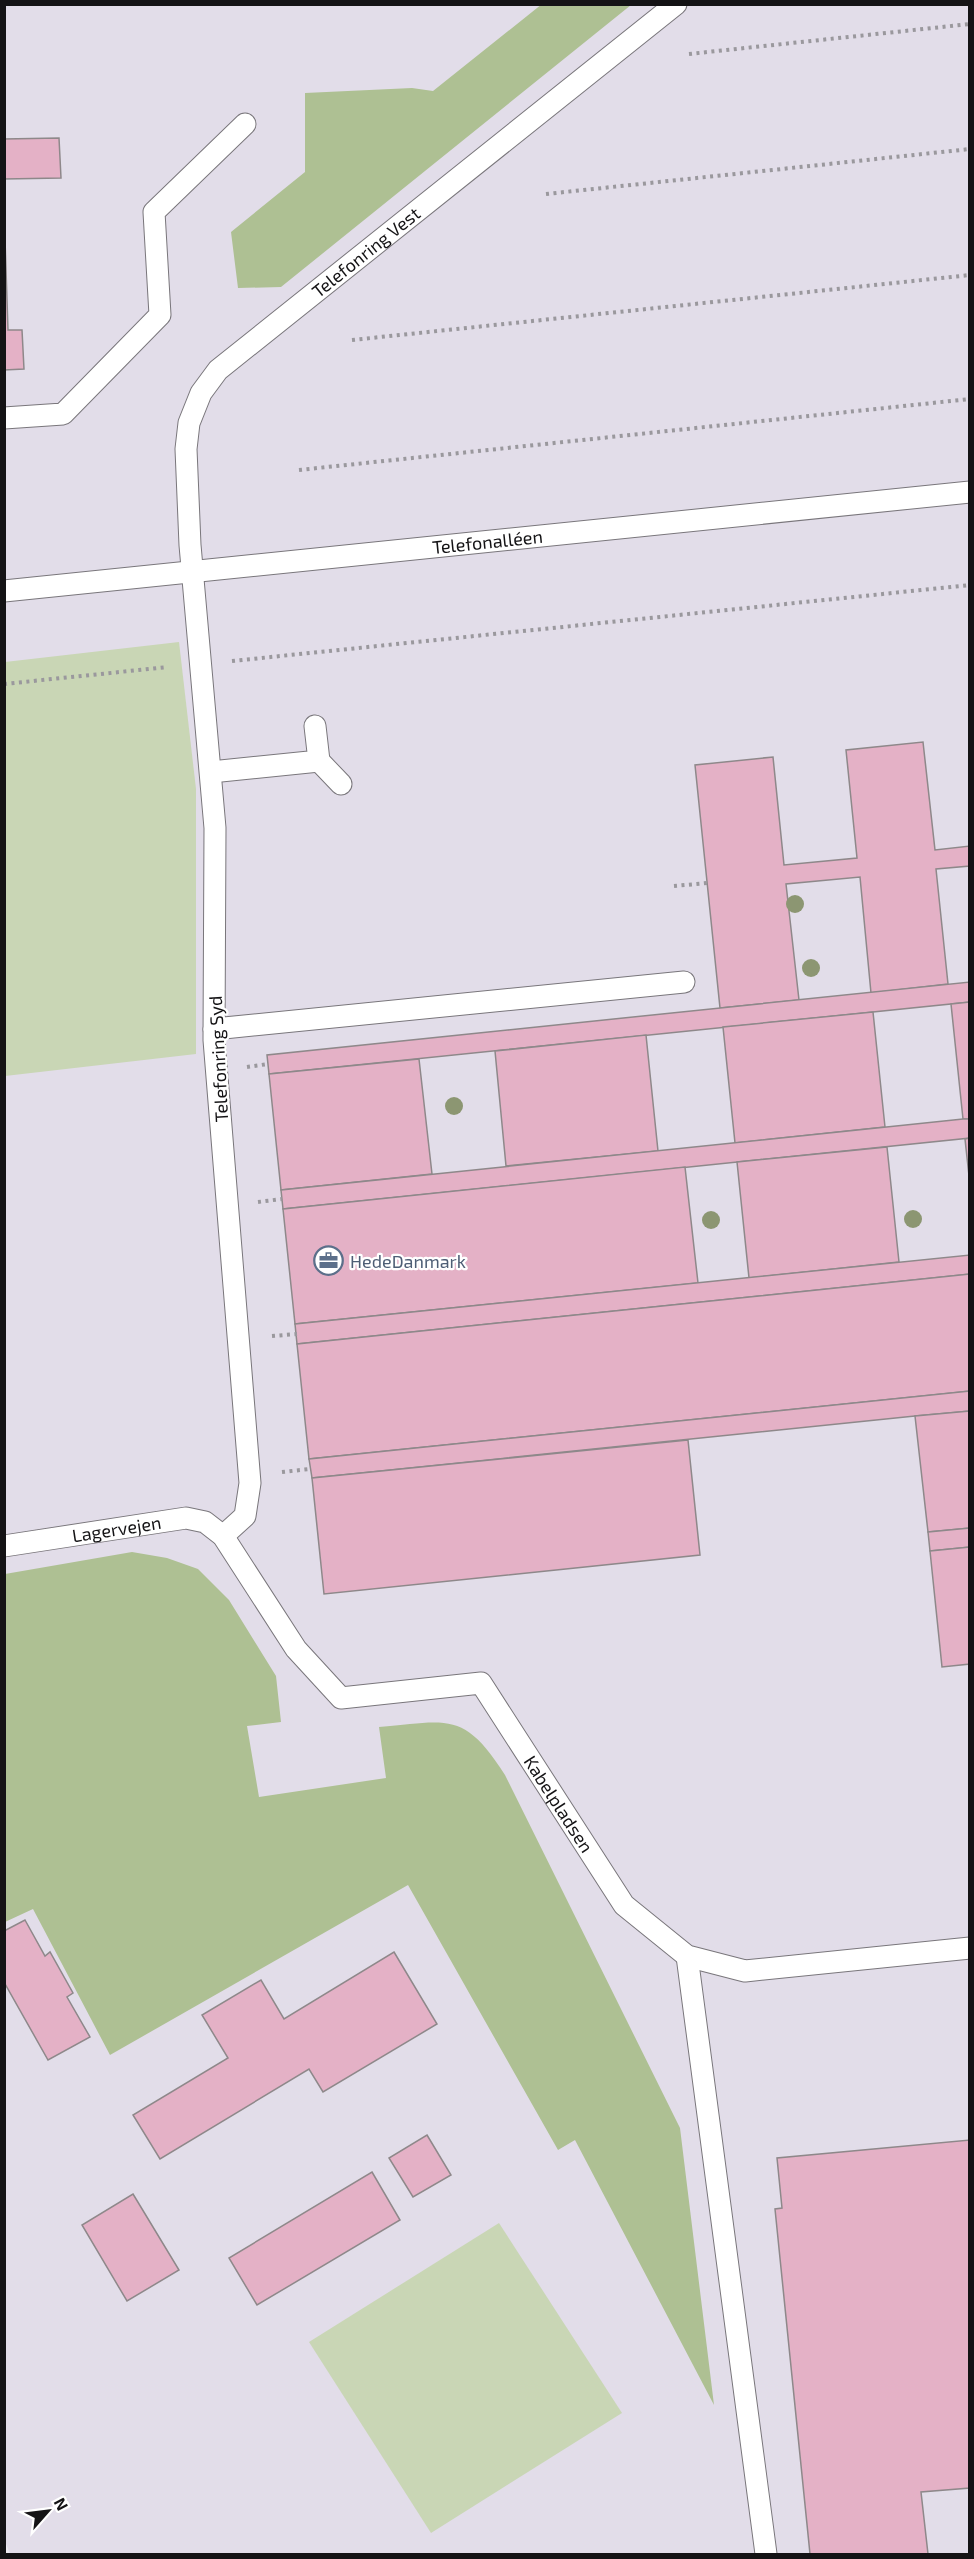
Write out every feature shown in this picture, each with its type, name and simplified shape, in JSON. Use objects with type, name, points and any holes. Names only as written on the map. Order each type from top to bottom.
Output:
[{"type":"lane","name":"Telefonring Vest","points":[[193,572],[186,449],[189,423],[201,393],[218,370],[676,4]]},
{"type":"lane","points":[[4,417],[63,414],[160,315],[154,212],[245,124]]},
{"type":"lane","name":"Telefonalléen","points":[[4,591],[969,492]]},
{"type":"lane","name":"Telefonring Syd","points":[[193,572],[215,828],[214,1029],[250,1483],[245,1516],[223,1536]]},
{"type":"lane","points":[[315,726],[318,761],[341,784]]},
{"type":"lane","points":[[211,772],[318,761]]},
{"type":"lane","points":[[214,1029],[684,982]]},
{"type":"lane","name":"Lagervejen","points":[[4,1546],[186,1518],[205,1522],[223,1536]]},
{"type":"lane","name":"Kabelpladsen","points":[[223,1536],[296,1649],[341,1698],[481,1683],[624,1905],[687,1956],[745,1971],[969,1948]]},
{"type":"lane","points":[[687,1956],[766,2554]]},
{"type":"path","points":[[689,54],[969,24]]},
{"type":"path","points":[[546,194],[969,149]]},
{"type":"path","points":[[352,340],[969,275]]},
{"type":"path","points":[[299,470],[969,399]]},
{"type":"path","points":[[4,684],[969,585]]},
{"type":"path","points":[[674,886],[708,883]]},
{"type":"shaded area","points":[[4,5],[969,5],[969,2554],[10,2554],[5,2541]]},
{"type":"green space","points":[[542,4],[631,5],[281,287],[238,288],[231,232],[305,172],[305,93],[412,88],[433,91]]},
{"type":"green space","points":[[179,642],[196,789],[196,1054],[5,1076],[5,662]]},
{"type":"green space","points":[[132,1552],[167,1558],[198,1569],[229,1600],[276,1676],[281,1722],[247,1726],[259,1797],[386,1778],[379,1727],[422,1723],[453,1725],[466,1730],[491,1754],[505,1775],[680,2128],[714,2405],[575,2140],[558,2150],[408,1885],[110,2055],[33,1909],[5,1922],[5,1574]]},
{"type":"green space","points":[[499,2223],[622,2413],[431,2533],[309,2342]]},
{"type":"building","points":[[59,138],[61,178],[4,179],[4,139]]},
{"type":"building","points":[[4,209],[8,330],[22,330],[24,369],[4,370]]},
{"type":"building","points":[[923,742],[935,850],[970,846],[970,866],[936,869],[948,984],[871,993],[860,877],[786,884],[799,1000],[720,1008],[695,765],[773,757],[784,865],[857,858],[846,750]]},
{"type":"building","points":[[970,982],[970,1002],[269,1074],[267,1055]]},
{"type":"building","points":[[970,1002],[970,1119],[963,1119],[951,1004]]},
{"type":"building","points":[[873,1012],[885,1127],[735,1143],[723,1027]]},
{"type":"building","points":[[646,1035],[658,1151],[506,1166],[495,1051]]},
{"type":"building","points":[[419,1059],[432,1174],[281,1190],[269,1074]]},
{"type":"building","points":[[970,1119],[970,1138],[283,1209],[281,1190]]},
{"type":"building","points":[[970,1138],[970,1185],[965,1139]]},
{"type":"building","points":[[887,1147],[899,1262],[749,1278],[737,1162]]},
{"type":"building","points":[[685,1167],[698,1283],[295,1324],[283,1209]]},
{"type":"building","points":[[970,1255],[970,1274],[297,1344],[295,1324]]},
{"type":"building","points":[[970,1274],[970,1391],[309,1459],[297,1344]]},
{"type":"building","points":[[970,1391],[970,1411],[312,1478],[309,1459]]},
{"type":"building","points":[[970,1411],[970,1528],[928,1532],[915,1416]]},
{"type":"building","points":[[688,1440],[700,1555],[324,1594],[312,1478]]},
{"type":"building","points":[[970,1528],[970,1547],[930,1551],[928,1532]]},
{"type":"building","points":[[970,1547],[970,1664],[942,1667],[930,1551]]},
{"type":"building","points":[[25,1920],[45,1956],[50,1952],[73,1993],[67,1997],[90,2037],[48,2060],[4,1982],[4,1931]]},
{"type":"building","points":[[394,1952],[437,2024],[323,2092],[309,2069],[160,2159],[133,2115],[228,2058],[202,2015],[261,1980],[284,2019]]},
{"type":"building","points":[[427,2135],[451,2175],[413,2197],[389,2158]]},
{"type":"building","points":[[970,2140],[970,2488],[921,2492],[928,2554],[810,2554],[775,2209],[782,2208],[777,2158]]},
{"type":"building","points":[[372,2172],[400,2220],[257,2305],[229,2258]]},
{"type":"building","points":[[133,2194],[179,2270],[127,2301],[82,2225]]},
{"type":"place","name":"HedeDanmark","points":[[329,1261]]}]
